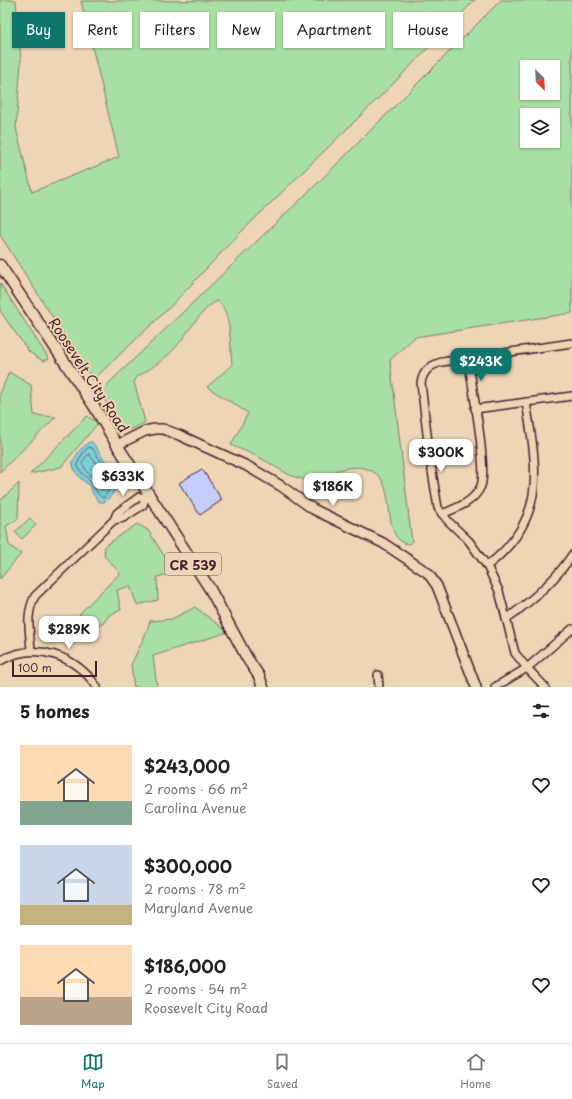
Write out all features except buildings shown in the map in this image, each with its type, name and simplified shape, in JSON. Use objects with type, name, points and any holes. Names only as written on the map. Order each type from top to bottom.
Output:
[{"type":"main road","name":"Roosevelt City Road","points":[[0,265],[94,406],[117,445]]},
{"type":"main road","name":"CR 539","points":[[117,445],[147,497],[210,589],[247,658],[259,676],[263,687]]},
{"type":"street","points":[[545,687],[515,653],[499,591],[487,566],[469,541],[438,508],[435,499],[421,393],[421,381],[427,369],[434,364],[572,343]]},
{"type":"street","points":[[442,514],[462,506],[471,500],[481,485],[483,473],[468,358]]},
{"type":"street","points":[[475,409],[572,396]]},
{"type":"street","points":[[487,566],[506,550],[517,537],[524,526],[530,507],[535,466],[526,402]]},
{"type":"street","name":"Roosevelt City Road","points":[[117,445],[139,434],[155,429],[163,429],[179,435],[247,466],[281,486],[313,509],[383,544],[418,565],[428,573],[437,586],[476,687]]},
{"type":"street","points":[[31,651],[28,615],[29,608],[35,596],[114,520],[117,513],[139,497],[147,497]]},
{"type":"street","points":[[506,619],[534,597],[558,573],[572,555]]},
{"type":"street","points":[[495,687],[527,668],[572,630]]},
{"type":"street","points":[[0,660],[13,654],[31,651],[52,654],[70,661],[85,672],[97,687]]},
{"type":"street","points":[[378,675],[379,687]]},
{"type":"green space","points":[[0,0],[16,0],[17,12],[12,12],[12,48],[20,48],[21,61],[16,128],[32,192],[119,157],[92,48],[132,48],[132,12],[84,12],[81,1],[475,0],[463,12],[393,12],[393,48],[428,48],[238,235],[170,307],[93,380],[0,235]]},
{"type":"green space","points":[[501,0],[572,0],[572,313],[415,337],[390,360],[412,542],[409,544],[400,540],[394,533],[385,487],[380,477],[372,471],[356,467],[339,470],[313,480],[302,479],[290,475],[260,458],[231,445],[248,413],[207,387],[232,365],[228,322],[223,306],[218,301],[212,304],[200,315],[170,353],[157,364],[137,377],[134,382],[145,422],[129,429],[122,429],[119,427],[103,397],[103,393],[109,383],[327,174],[453,48],[463,48],[463,38]]},
{"type":"green space","points":[[0,283],[49,359],[43,361],[29,352],[0,311]]},
{"type":"green space","points":[[9,372],[31,385],[34,415],[56,417],[0,472],[0,394]]},
{"type":"green space","points":[[87,416],[98,423],[61,467],[30,474]]},
{"type":"green space","points":[[19,483],[18,519],[6,526],[9,545],[21,554],[0,579],[0,501]]},
{"type":"green space","points":[[30,518],[36,525],[22,539],[15,532]]},
{"type":"green space","points":[[137,524],[148,530],[175,573],[157,577],[158,600],[137,605],[130,586],[117,590],[121,610],[109,615],[103,624],[95,626],[79,614],[120,573],[104,556],[105,546]]},
{"type":"green space","points":[[195,607],[228,632],[153,656],[157,687],[134,687],[131,665],[150,621],[172,619]]},
{"type":"water","points":[[89,442],[92,442],[115,475],[117,485],[111,496],[105,502],[99,502],[89,485],[81,479],[75,471],[72,462],[80,450]]}]
